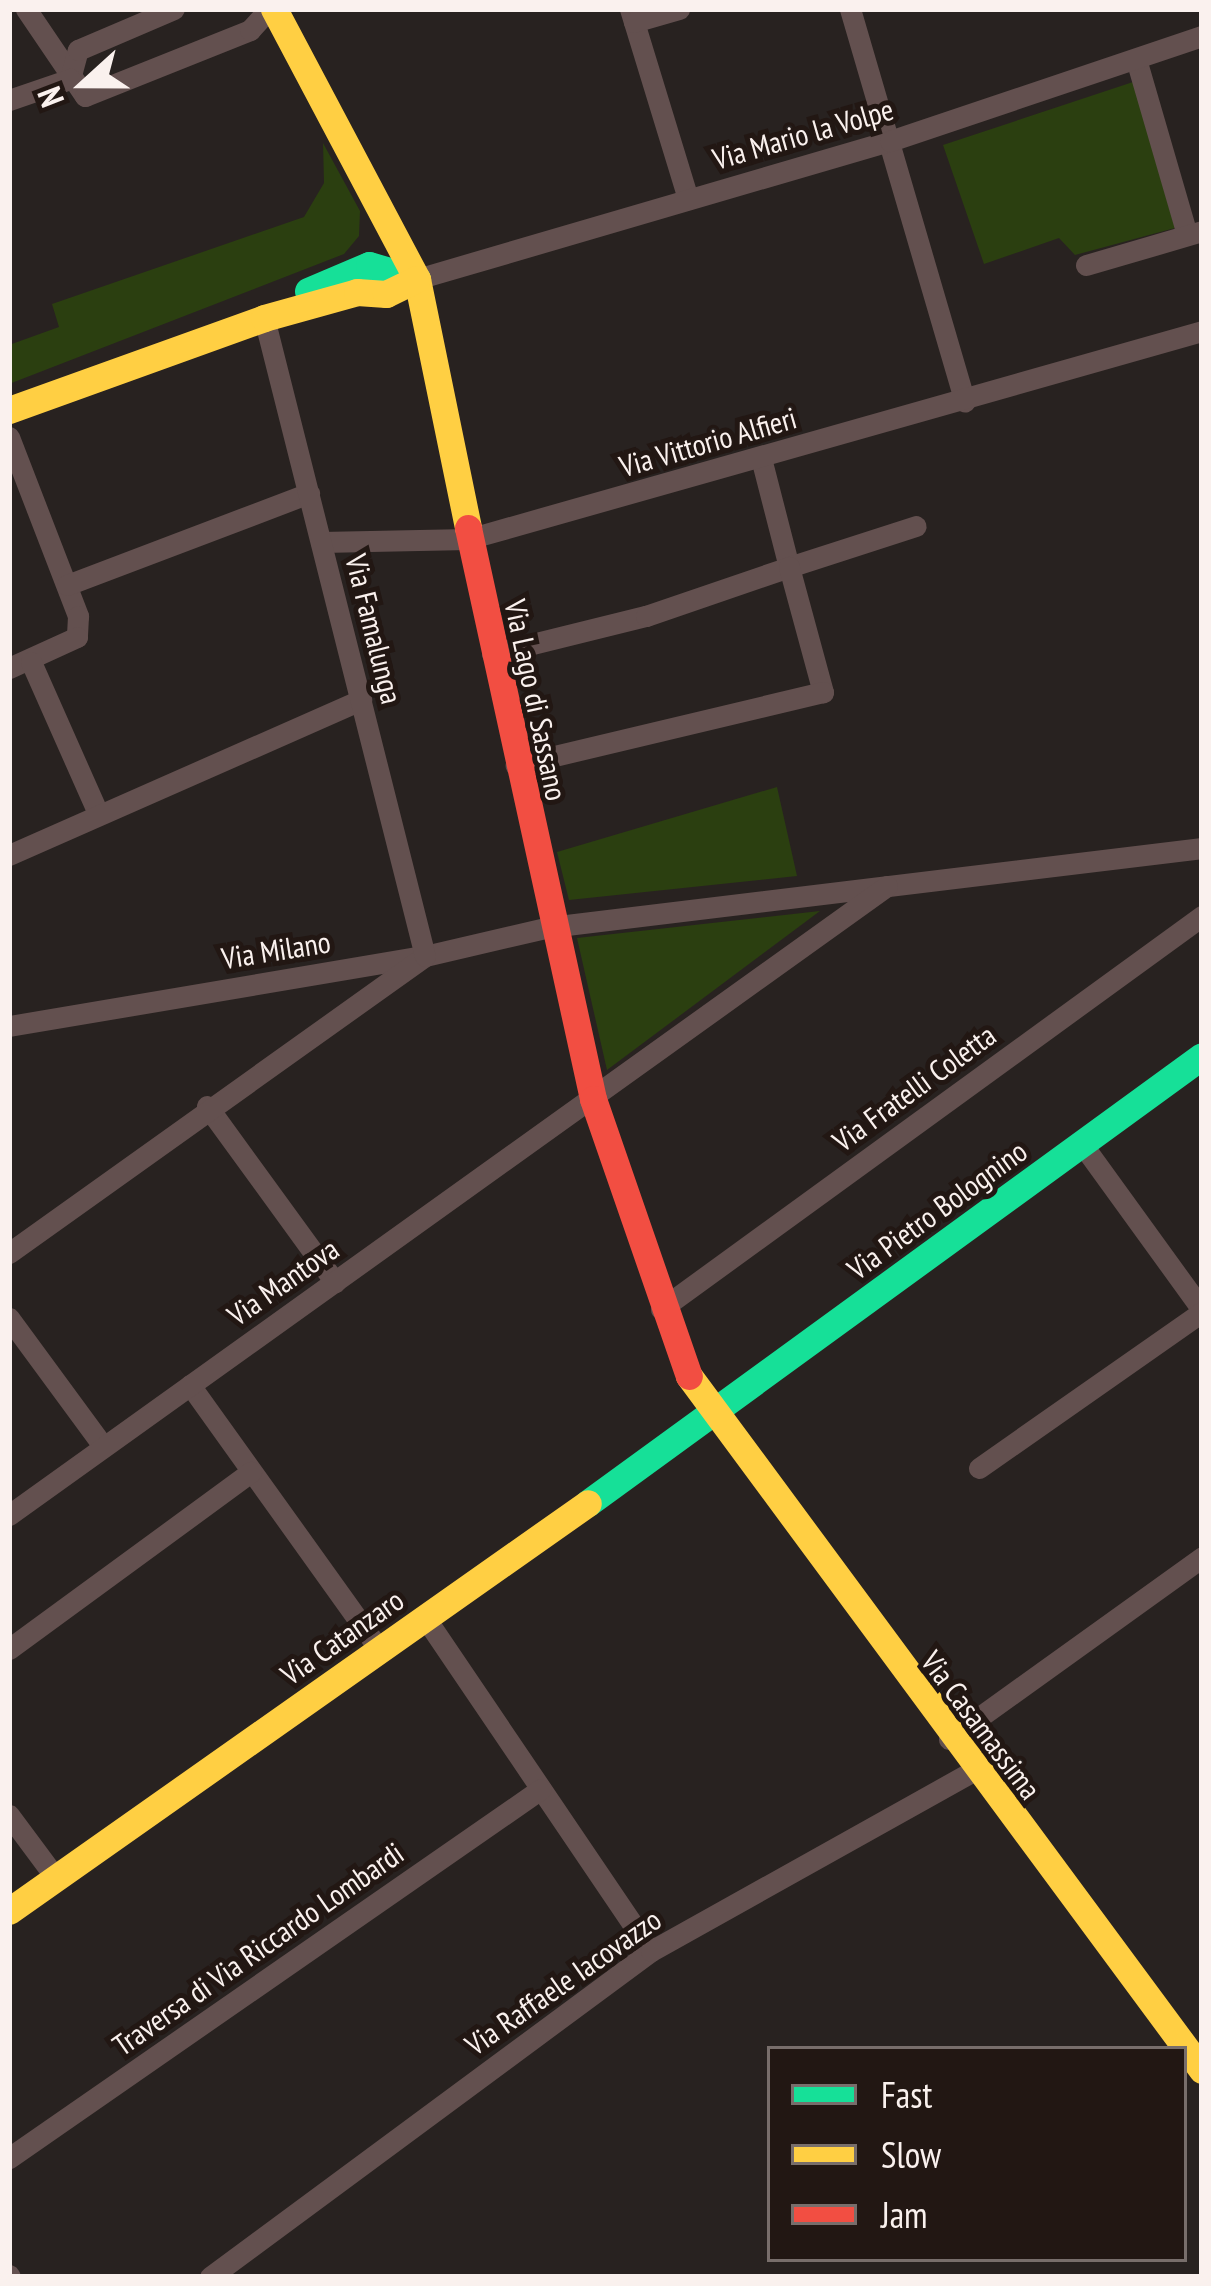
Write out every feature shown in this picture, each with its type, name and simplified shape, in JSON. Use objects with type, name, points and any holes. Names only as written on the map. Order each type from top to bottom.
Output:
[{"type":"main road","name":"Via Lago di Sassano","points":[[272,9],[417,279],[550,927],[593,1099],[661,1309],[711,1416]]},
{"type":"main road","points":[[369,265],[381,208]]},
{"type":"main road","points":[[263,318],[273,306],[369,265],[417,279]]},
{"type":"main road","points":[[9,410],[263,318],[357,292],[386,294],[417,279]]},
{"type":"main road","name":"Via Pietro Bolognino","points":[[711,1416],[1202,1056]]},
{"type":"main road","name":"Via Catanzaro","points":[[9,1911],[711,1416]]},
{"type":"main road","name":"Via Casamassima","points":[[711,1416],[1184,2046]]},
{"type":"street","points":[[26,9],[85,96],[250,30],[272,9]]},
{"type":"street","points":[[70,79],[78,50],[173,9]]},
{"type":"street","points":[[679,9],[632,15],[688,199]]},
{"type":"street","points":[[850,9],[965,401]]},
{"type":"street","name":"Via Mario la Volpe","points":[[417,279],[890,141],[1202,36]]},
{"type":"street","points":[[1086,265],[1195,234],[1136,59]]},
{"type":"street","points":[[9,100],[70,79]]},
{"type":"street","name":"Via Famalunga","points":[[263,318],[425,956]]},
{"type":"street","name":"Via Vittorio Alfieri","points":[[321,542],[468,539],[1202,331]]},
{"type":"street","points":[[9,437],[67,585],[76,637],[20,665],[98,813]]},
{"type":"street","points":[[516,765],[823,692],[761,458]]},
{"type":"street","points":[[67,585],[309,493]]},
{"type":"street","points":[[492,654],[646,616],[916,526]]},
{"type":"street","points":[[9,855],[361,700]]},
{"type":"street","name":"Via Milano","points":[[9,1026],[425,956],[550,927],[1202,848]]},
{"type":"street","name":"Via Mantova","points":[[9,1515],[889,885]]},
{"type":"street","name":"Via Fratelli Coletta","points":[[661,1309],[1202,916]]},
{"type":"street","points":[[9,1253],[207,1106],[425,956]]},
{"type":"street","points":[[207,1106],[335,1282]]},
{"type":"street","points":[[979,1468],[1202,1311],[1082,1144]]},
{"type":"street","points":[[9,1318],[104,1446]]},
{"type":"street","points":[[190,1385],[380,1650]]},
{"type":"street","points":[[9,1649],[251,1472]]},
{"type":"street","points":[[949,1739],[1202,1557]]},
{"type":"street","points":[[426,1619],[651,1951]]},
{"type":"street","name":"Via Raffaele Iacovazzo","points":[[210,2277],[651,1951],[973,1771]]},
{"type":"street","name":"Traversa di Via Riccardo Lombardi","points":[[9,2158],[541,1789]]},
{"type":"street","points":[[9,1815],[55,1877]]},
{"type":"green space","points":[[1133,82],[1175,228],[1075,255],[1059,238],[984,264],[943,145]]},
{"type":"green space","points":[[323,143],[360,211],[359,236],[344,254],[9,384],[9,345],[59,327],[52,304],[304,217],[324,183]]},
{"type":"green space","points":[[777,787],[797,876],[569,900],[557,852]]},
{"type":"green space","points":[[820,911],[607,1070],[577,938]]},
{"type":"traffic: fast","points":[[308,291],[369,265],[417,279]]},
{"type":"traffic: fast","points":[[588,1503],[1202,1056]]},
{"type":"traffic: slow","points":[[274,9],[417,279],[468,528]]},
{"type":"traffic: slow","points":[[9,410],[264,318],[357,292],[386,294],[417,279]]},
{"type":"traffic: slow","points":[[689,1376],[1184,2046]]},
{"type":"traffic: slow","points":[[9,1911],[588,1503]]},
{"type":"traffic: slow","points":[[1187,2050],[1202,2070]]},
{"type":"traffic: jam","points":[[468,528],[593,1099],[689,1376]]}]
